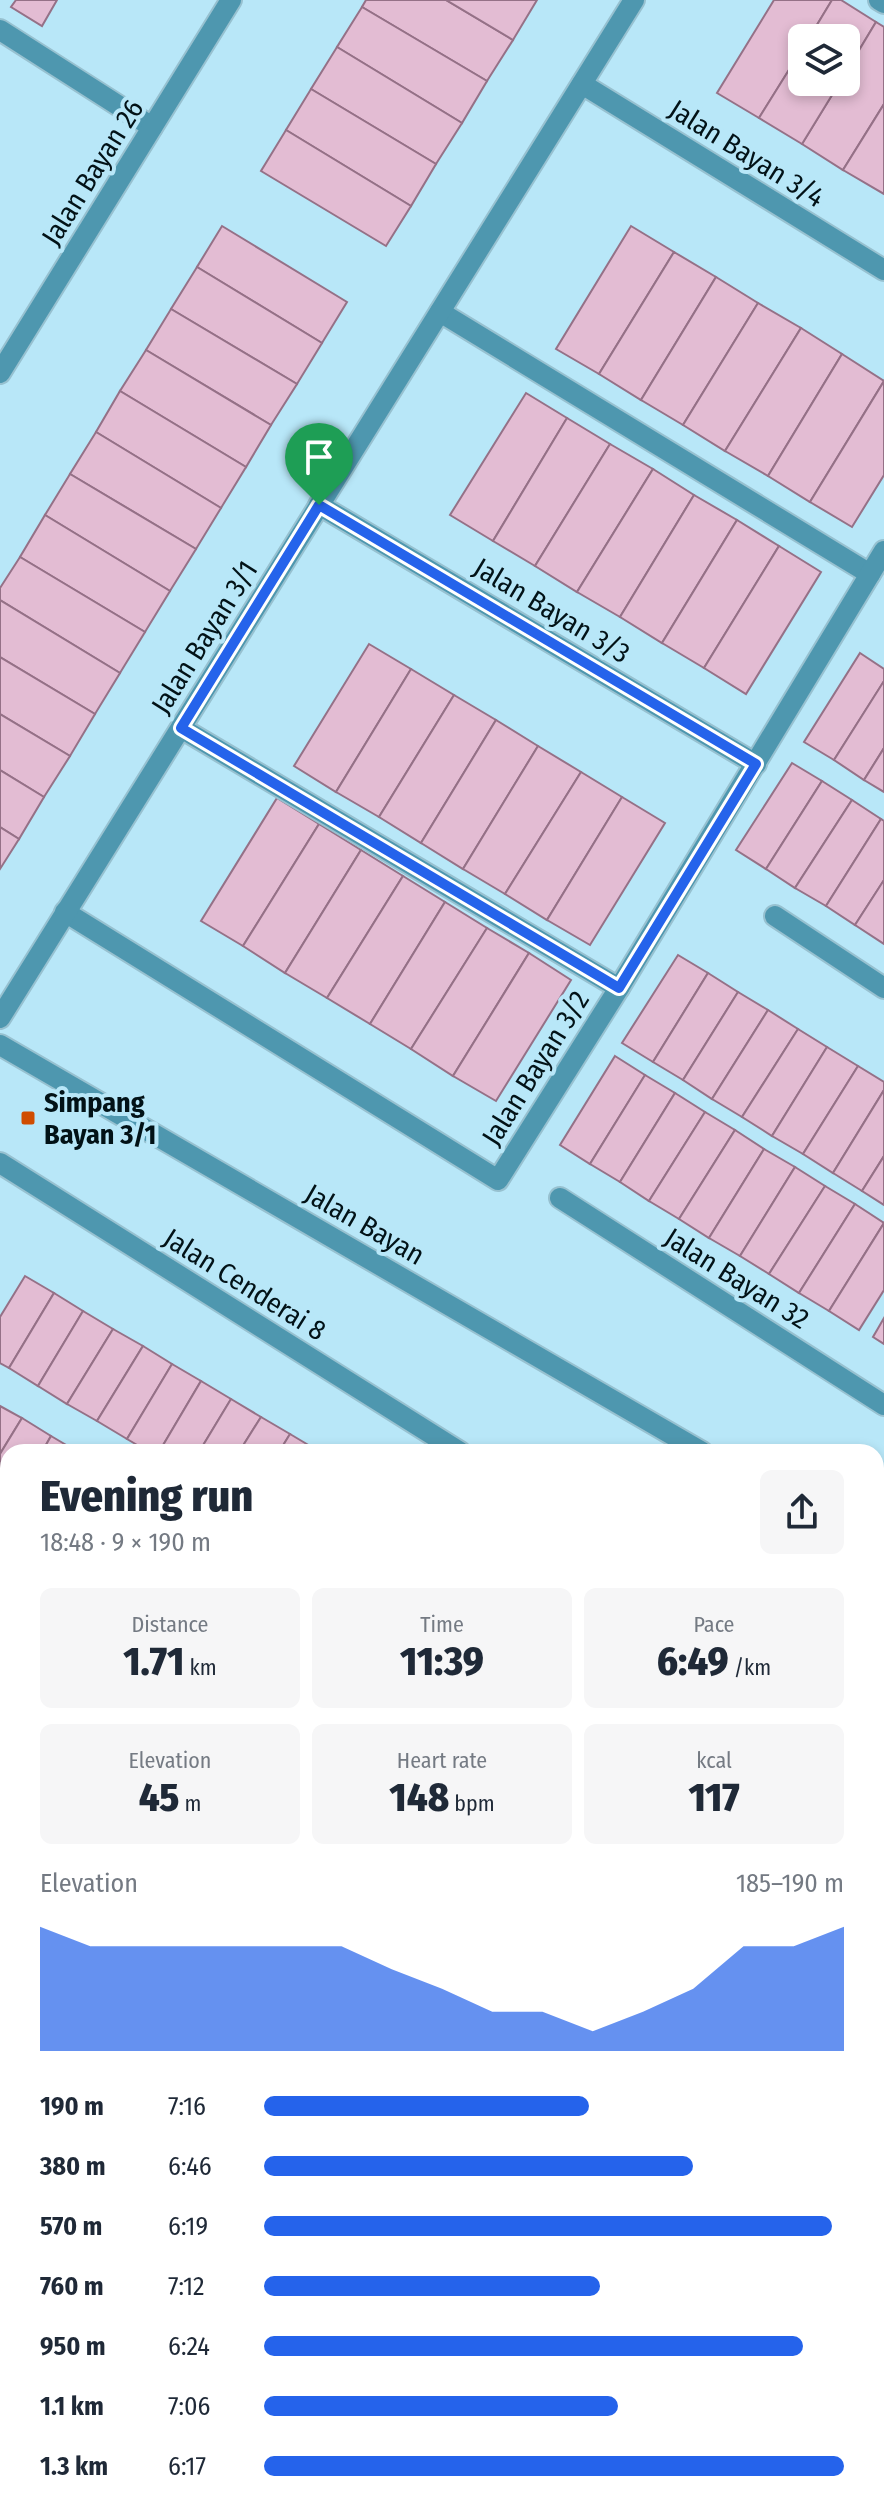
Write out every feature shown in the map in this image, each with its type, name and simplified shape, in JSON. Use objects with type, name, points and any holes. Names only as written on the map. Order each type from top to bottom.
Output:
[{"type":"street","name":"Jalan Bayan 26","points":[[0,373],[231,0]]},
{"type":"street","name":"Jalan Bayan 3/1","points":[[0,1018],[634,0]]},
{"type":"street","points":[[879,0],[884,3]]},
{"type":"street","points":[[0,30],[152,127]]},
{"type":"street","name":"Jalan Bayan 3/4","points":[[582,84],[884,270]]},
{"type":"street","points":[[440,312],[870,574]]},
{"type":"street","name":"Jalan Bayan 3/3","points":[[319,505],[756,764]]},
{"type":"street","name":"Jalan Bayan 3/2","points":[[65,912],[498,1180],[619,988],[884,551]]},
{"type":"street","points":[[181,728],[619,988]]},
{"type":"street","points":[[775,916],[884,988]]},
{"type":"street","name":"Jalan Bayan","points":[[0,1045],[688,1444]]},
{"type":"street","name":"Jalan Cenderai 8","points":[[0,1163],[447,1444]]},
{"type":"street","name":"Jalan Bayan 32","points":[[560,1198],[884,1405]]},
{"type":"building","points":[[16,0],[57,0],[42,26],[11,7]]},
{"type":"building","points":[[366,0],[446,0],[513,40],[487,81],[362,7]]},
{"type":"building","points":[[446,0],[537,0],[513,40]]},
{"type":"building","points":[[774,0],[832,0],[817,24],[788,24],[788,71],[759,118],[717,93]]},
{"type":"building","points":[[832,0],[841,0],[876,22],[860,49],[860,24],[817,24]]},
{"type":"building","points":[[362,7],[487,81],[462,123],[337,47]]},
{"type":"building","points":[[876,22],[884,27],[884,104],[843,170],[802,144],[831,96],[860,96],[860,49]]},
{"type":"building","points":[[337,47],[462,123],[436,164],[311,89]]},
{"type":"building","points":[[788,71],[788,96],[831,96],[802,144],[759,118]]},
{"type":"building","points":[[311,89],[436,164],[411,206],[286,130]]},
{"type":"building","points":[[884,104],[884,194],[843,170]]},
{"type":"building","points":[[286,130],[411,206],[386,246],[261,171]]},
{"type":"building","points":[[222,226],[347,302],[322,343],[197,267]]},
{"type":"building","points":[[631,226],[674,252],[599,374],[556,349]]},
{"type":"building","points":[[674,252],[716,277],[641,400],[599,374]]},
{"type":"building","points":[[197,267],[322,343],[297,384],[171,309]]},
{"type":"building","points":[[716,277],[758,303],[683,425],[641,400]]},
{"type":"building","points":[[758,303],[801,328],[725,451],[683,425]]},
{"type":"building","points":[[171,309],[297,384],[271,425],[146,350]]},
{"type":"building","points":[[801,328],[842,354],[768,476],[725,451]]},
{"type":"building","points":[[146,350],[271,425],[246,467],[120,391]]},
{"type":"building","points":[[842,354],[884,381],[810,502],[768,476]]},
{"type":"building","points":[[884,381],[884,475],[852,527],[810,502]]},
{"type":"building","points":[[120,391],[246,467],[221,508],[96,432]]},
{"type":"building","points":[[526,393],[567,418],[493,541],[450,515]]},
{"type":"building","points":[[567,418],[610,444],[535,566],[493,541]]},
{"type":"building","points":[[96,432],[221,508],[196,549],[70,474]]},
{"type":"building","points":[[610,444],[653,469],[577,592],[535,566]]},
{"type":"building","points":[[653,469],[694,495],[620,617],[577,592]]},
{"type":"building","points":[[70,474],[196,549],[170,591],[45,515]]},
{"type":"building","points":[[694,495],[737,520],[662,643],[620,617]]},
{"type":"building","points":[[45,515],[170,591],[145,632],[20,557]]},
{"type":"building","points":[[737,520],[779,546],[704,668],[662,643]]},
{"type":"building","points":[[779,546],[821,572],[746,694],[704,668]]},
{"type":"building","points":[[20,557],[145,632],[120,673],[0,600],[0,588]]},
{"type":"building","points":[[0,600],[120,673],[95,714],[0,657]]},
{"type":"building","points":[[369,644],[411,669],[336,792],[294,766]]},
{"type":"building","points":[[860,653],[884,669],[884,681],[834,760],[804,742]]},
{"type":"building","points":[[0,657],[95,714],[70,756],[0,714]]},
{"type":"building","points":[[411,669],[454,695],[379,817],[336,792]]},
{"type":"building","points":[[884,681],[884,748],[864,780],[834,760]]},
{"type":"building","points":[[454,695],[496,720],[421,843],[379,817]]},
{"type":"building","points":[[0,714],[70,756],[44,797],[0,770]]},
{"type":"building","points":[[496,720],[538,746],[463,869],[421,843]]},
{"type":"building","points":[[538,746],[581,772],[505,894],[463,869]]},
{"type":"building","points":[[884,748],[884,792],[864,780]]},
{"type":"building","points":[[792,763],[822,781],[766,869],[736,850]]},
{"type":"building","points":[[0,770],[44,797],[19,839],[0,827]]},
{"type":"building","points":[[581,772],[622,797],[547,920],[505,894]]},
{"type":"building","points":[[822,781],[852,800],[795,888],[766,869]]},
{"type":"building","points":[[622,797],[665,823],[590,945],[547,920]]},
{"type":"building","points":[[277,798],[319,824],[243,946],[201,921]]},
{"type":"building","points":[[852,800],[881,819],[826,906],[795,888]]},
{"type":"building","points":[[881,819],[884,821],[884,880],[855,925],[826,906]]},
{"type":"building","points":[[319,824],[361,850],[285,973],[243,946]]},
{"type":"building","points":[[0,827],[19,839],[0,869]]},
{"type":"building","points":[[361,850],[403,876],[327,998],[285,973]]},
{"type":"building","points":[[403,876],[445,902],[370,1024],[327,998]]},
{"type":"building","points":[[884,880],[884,944],[855,925]]},
{"type":"building","points":[[445,902],[487,928],[411,1049],[370,1024]]},
{"type":"building","points":[[487,928],[529,953],[453,1076],[411,1049]]},
{"type":"building","points":[[529,953],[571,980],[496,1101],[453,1076]]},
{"type":"building","points":[[678,955],[708,973],[653,1062],[622,1043]]},
{"type":"building","points":[[708,973],[738,992],[683,1080],[653,1062]]},
{"type":"building","points":[[738,992],[768,1010],[712,1099],[683,1080]]},
{"type":"building","points":[[768,1010],[798,1029],[742,1117],[712,1099]]},
{"type":"building","points":[[798,1029],[827,1047],[772,1136],[742,1117]]},
{"type":"building","points":[[827,1047],[858,1066],[803,1154],[772,1136]]},
{"type":"building","points":[[615,1056],[645,1075],[590,1164],[560,1145]]},
{"type":"building","points":[[858,1066],[884,1082],[884,1090],[833,1173],[803,1154]]},
{"type":"building","points":[[645,1075],[675,1093],[620,1182],[590,1164]]},
{"type":"building","points":[[884,1090],[884,1156],[862,1191],[833,1173]]},
{"type":"building","points":[[675,1093],[705,1112],[649,1201],[620,1182]]},
{"type":"building","points":[[705,1112],[735,1130],[679,1219],[649,1201]]},
{"type":"building","points":[[735,1130],[764,1149],[709,1238],[679,1219]]},
{"type":"building","points":[[764,1149],[795,1167],[740,1256],[709,1238]]},
{"type":"building","points":[[884,1156],[884,1205],[862,1191]]},
{"type":"building","points":[[795,1167],[825,1186],[769,1274],[740,1256]]},
{"type":"building","points":[[825,1186],[855,1204],[799,1293],[769,1274]]},
{"type":"building","points":[[855,1204],[884,1223],[829,1311],[799,1293]]},
{"type":"building","points":[[884,1223],[884,1290],[859,1330],[829,1311]]},
{"type":"building","points":[[25,1276],[54,1293],[9,1368],[0,1363],[0,1317]]},
{"type":"building","points":[[54,1293],[83,1311],[38,1386],[9,1368]]},
{"type":"building","points":[[83,1311],[113,1329],[67,1404],[38,1386]]},
{"type":"building","points":[[884,1318],[884,1344],[873,1337]]},
{"type":"building","points":[[113,1329],[143,1346],[97,1421],[67,1404]]},
{"type":"building","points":[[143,1346],[172,1364],[127,1439],[97,1421]]},
{"type":"building","points":[[172,1364],[201,1381],[164,1444],[135,1444],[127,1439]]},
{"type":"building","points":[[201,1381],[231,1399],[204,1444],[164,1444]]},
{"type":"building","points":[[231,1399],[261,1417],[244,1444],[204,1444]]},
{"type":"building","points":[[0,1406],[22,1418],[6,1444],[0,1444]]},
{"type":"building","points":[[261,1417],[290,1434],[284,1444],[244,1444]]},
{"type":"building","points":[[22,1418],[51,1436],[46,1444],[6,1444]]},
{"type":"building","points":[[290,1434],[307,1444],[284,1444]]},
{"type":"building","points":[[51,1436],[64,1444],[46,1444]]},
{"type":"place","name":"Simpang Bayan 3/1","points":[[28,1118]]},
{"type":"route","points":[[319,505],[756,764],[619,988],[181,728],[319,505]]}]
